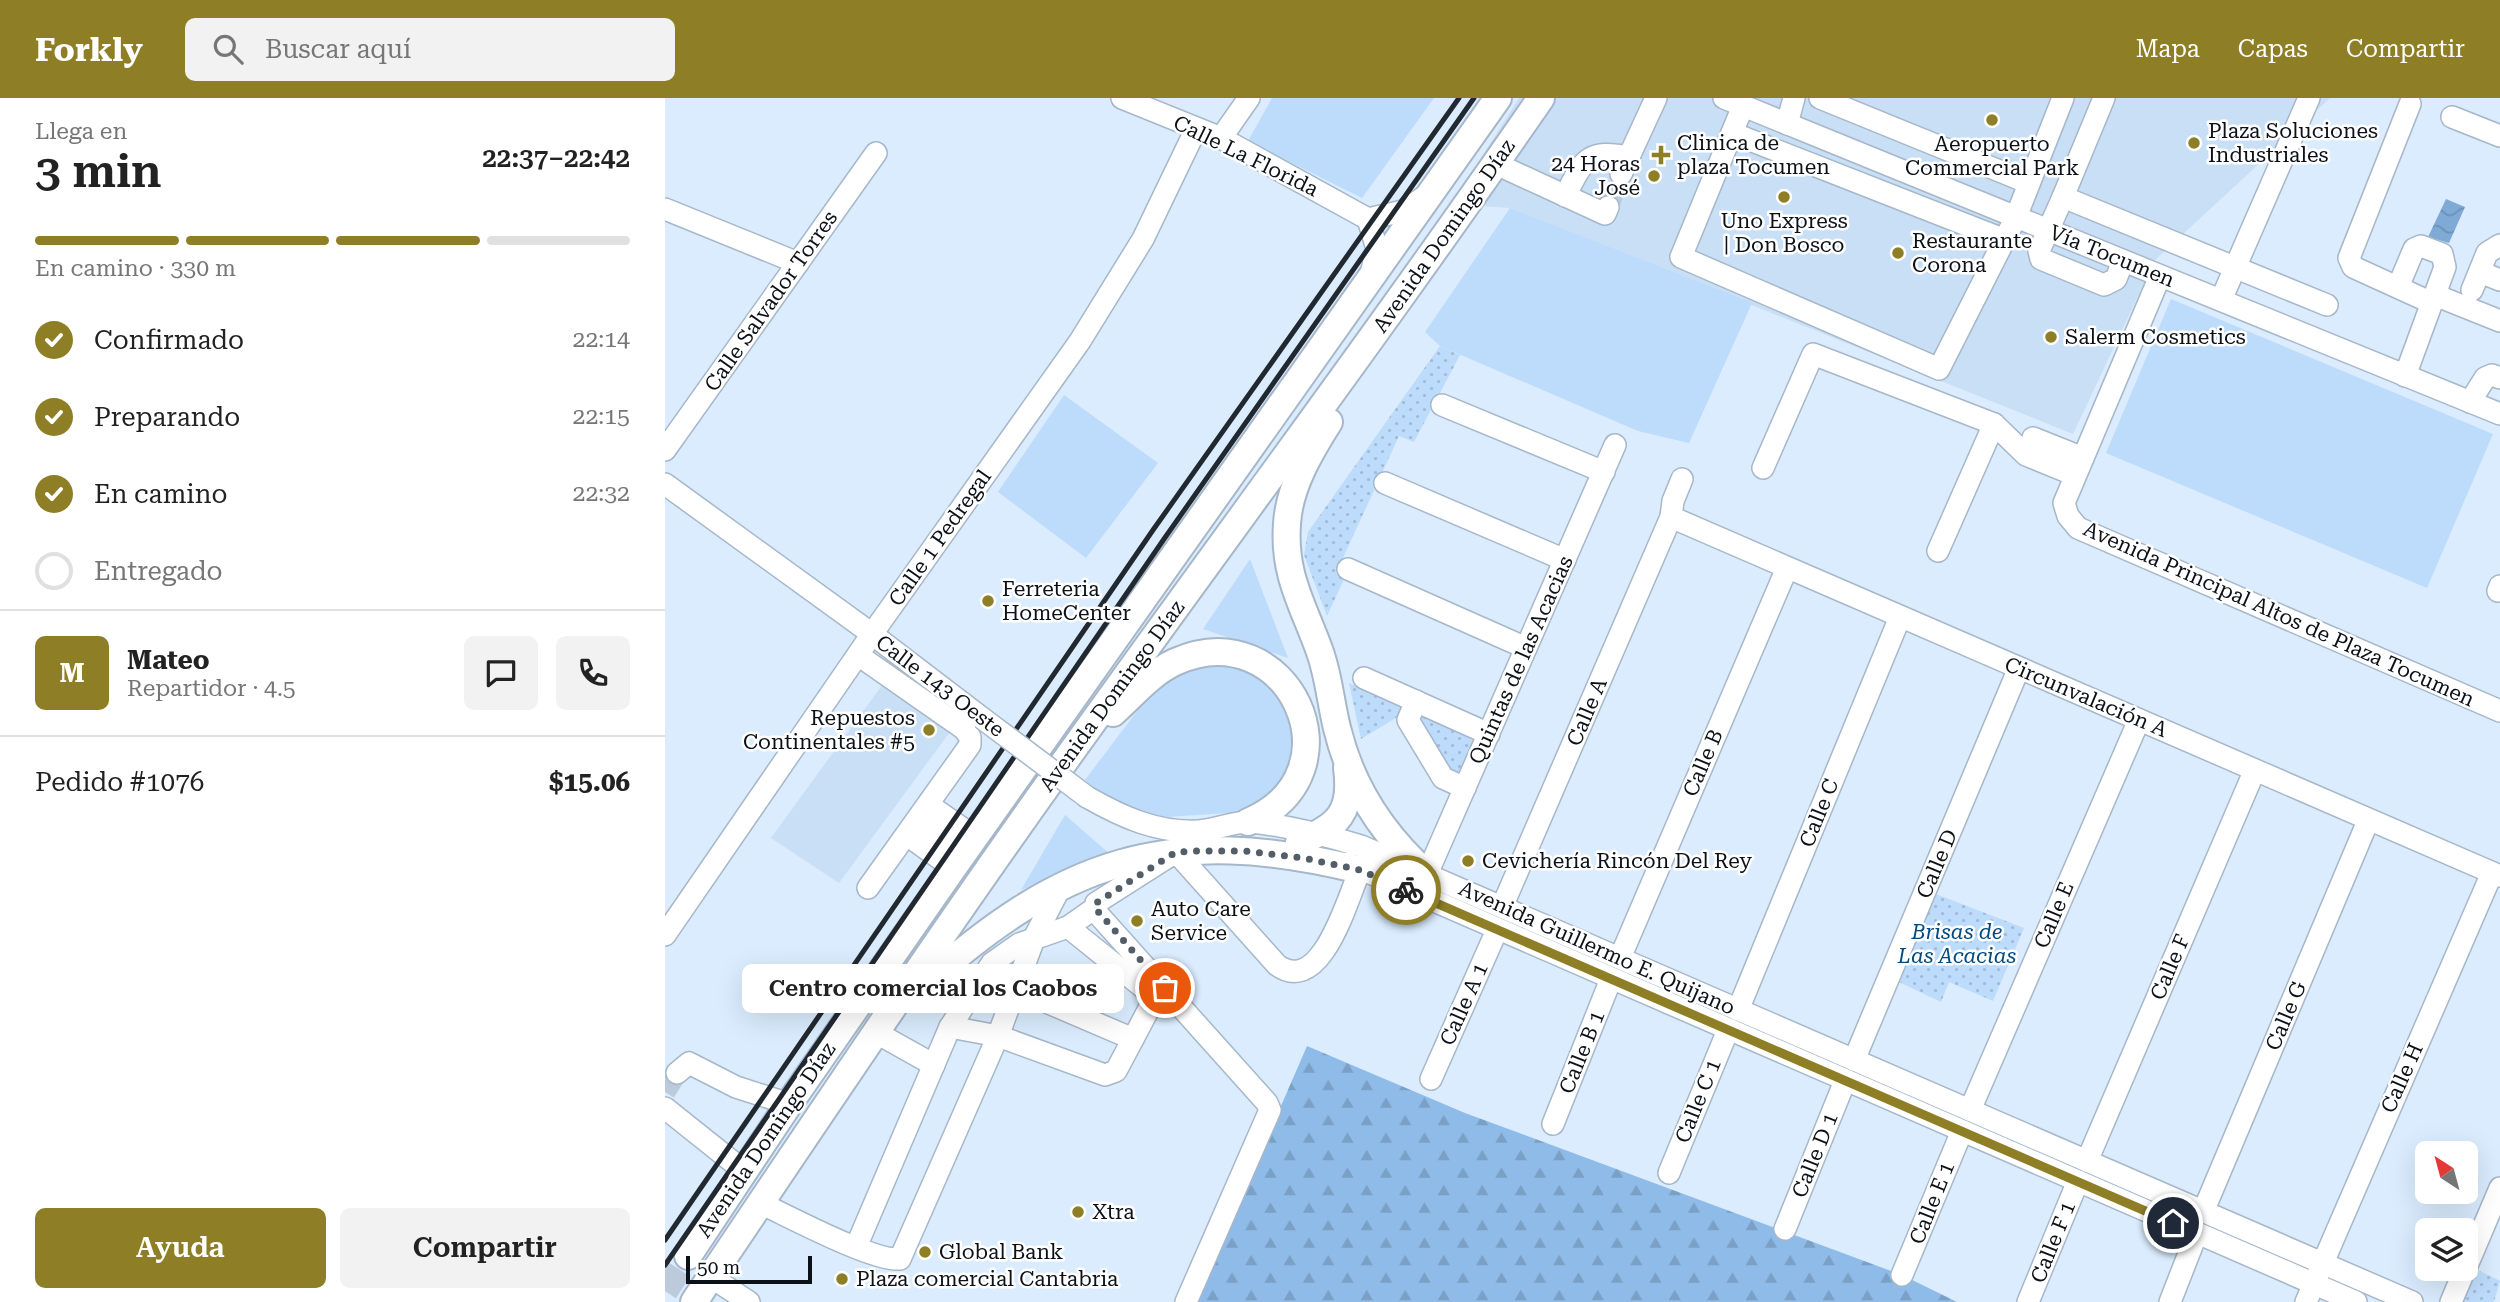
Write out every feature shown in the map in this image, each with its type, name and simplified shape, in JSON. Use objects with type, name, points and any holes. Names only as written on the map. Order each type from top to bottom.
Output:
[{"type":"main road","name":"Avenida Domingo Díaz","points":[[688,1256],[789,1104],[964,853],[1498,98]]},
{"type":"main road","name":"Avenida Domingo Díaz","points":[[694,1302],[880,1026],[1073,749],[1410,286],[1494,163],[1541,101]]},
{"type":"main road","points":[[1310,838],[1340,819],[1345,808],[1348,778],[1346,759],[1321,657],[1291,582],[1287,559],[1287,520],[1299,478],[1321,435],[1410,286]]},
{"type":"main road","points":[[1073,749],[1153,676],[1174,663],[1211,654],[1249,659],[1270,670],[1288,685],[1300,705],[1306,730],[1304,757],[1290,790],[1272,809],[1242,823]]},
{"type":"main road","points":[[1346,759],[1376,817],[1427,874]]},
{"type":"main road","points":[[880,1026],[982,933],[1062,884],[1115,863],[1176,852],[1272,853],[1360,870]]},
{"type":"street","name":"Calle La Florida","points":[[1122,98],[1221,138],[1368,219]]},
{"type":"street","points":[[1221,138],[1249,98]]},
{"type":"street","points":[[1565,196],[1583,162],[1594,155],[1607,153],[1625,165],[1656,98]]},
{"type":"street","points":[[1787,124],[1794,98]]},
{"type":"street","points":[[1820,98],[2029,183]]},
{"type":"street","points":[[1734,102],[1732,133],[1681,257],[1939,369],[2016,217],[2063,98]]},
{"type":"street","points":[[2104,98],[2039,256],[2104,285],[2116,279],[2123,261]]},
{"type":"street","points":[[2221,300],[2309,98]]},
{"type":"street","name":"Vía Tocumen","points":[[1734,102],[2500,414]]},
{"type":"street","points":[[2410,104],[2349,258],[2353,267],[2398,286],[2500,321]]},
{"type":"street","points":[[2452,117],[2500,136]]},
{"type":"street","name":"Calle 1 Pedregal","points":[[665,935],[872,634],[1080,341],[1143,239],[1196,129]]},
{"type":"street","points":[[1732,133],[2005,240]]},
{"type":"street","name":"Calle Salvador Torres","points":[[665,450],[876,153]]},
{"type":"street","points":[[1494,163],[1605,214],[1608,207]]},
{"type":"street","points":[[1369,279],[1377,249],[1368,219],[1402,211],[1431,191]]},
{"type":"street","points":[[2063,197],[2327,305]]},
{"type":"street","points":[[665,209],[798,263]]},
{"type":"street","points":[[2067,270],[2079,243]]},
{"type":"street","points":[[2500,245],[2487,253],[2476,281],[2500,280]]},
{"type":"street","points":[[2398,286],[2414,249],[2421,246],[2442,254],[2445,260],[2434,299],[2405,376]]},
{"type":"street","name":"Avenida Principal Altos de Plaza Tocumen","points":[[2161,276],[2064,503],[2068,516],[2078,528],[2500,711]]},
{"type":"street","points":[[1763,468],[1813,354],[1994,424],[2025,454],[2079,466]]},
{"type":"street","points":[[2470,402],[2485,378],[2492,375],[2500,378]]},
{"type":"street","points":[[1442,405],[1604,472]]},
{"type":"street","points":[[1938,551],[1994,424]]},
{"type":"street","points":[[2033,438],[2079,466]]},
{"type":"street","name":"Quintas de las Acacias","points":[[1427,874],[1615,445]]},
{"type":"street","name":"Calle A","points":[[1502,907],[1671,517],[1673,500],[1682,479]]},
{"type":"street","points":[[1385,483],[1565,560]]},
{"type":"street","name":"Calle 143 Oeste","points":[[665,484],[872,634],[1087,796],[1121,816],[1159,828],[1198,831],[1242,823]]},
{"type":"street","name":"Circunvalación A","points":[[1671,517],[2254,772],[2496,874]]},
{"type":"street","name":"Calle B","points":[[1620,958],[1787,568]]},
{"type":"street","points":[[1348,569],[1526,648]]},
{"type":"street","name":"Calle C","points":[[1738,1010],[1900,617]]},
{"type":"street","points":[[858,656],[964,729],[970,737],[970,745],[868,888]]},
{"type":"street","name":"Calle D","points":[[1854,1060],[2019,668]]},
{"type":"street","points":[[1364,678],[1489,734]]},
{"type":"street","points":[[1416,701],[1408,720],[1443,778],[1465,788]]},
{"type":"street","name":"Calle E","points":[[1970,1110],[2139,720]]},
{"type":"street","name":"Calle F","points":[[2087,1161],[2254,772]]},
{"type":"street","points":[[918,820],[964,853]]},
{"type":"street","points":[[918,820],[964,853]]},
{"type":"street","name":"Calle G","points":[[2203,1212],[2368,821]]},
{"type":"street","name":"Avenida Guillermo E. Quijano","points":[[1242,823],[1249,832],[1310,838],[1400,863],[1427,874],[2411,1302]]},
{"type":"street","name":"Avenida Guillermo E. Quijano","points":[[1310,838],[1360,870],[2197,1233],[2310,1293],[2356,1302]]},
{"type":"street","points":[[856,1247],[950,1027],[992,963],[1035,936],[1068,927],[1095,908],[1096,903],[1176,852],[1277,965],[1288,973],[1297,974],[1313,966],[1325,949],[1360,870],[1373,861],[1400,863]]},
{"type":"street","name":"Calle H","points":[[2310,1293],[2496,874]]},
{"type":"street","points":[[760,1203],[856,1247],[892,1260],[900,1259],[998,1036],[1035,936],[1062,884]]},
{"type":"street","points":[[1095,908],[1267,1103],[1270,1110],[1186,1302]]},
{"type":"street","points":[[950,1027],[998,1036],[1105,1075],[1116,1071],[1151,1003],[1150,993],[1144,985],[1068,927]]},
{"type":"street","name":"Calle A 1","points":[[1431,1079],[1497,930]]},
{"type":"street","points":[[1589,970],[1598,948]]},
{"type":"street","name":"Calle B 1","points":[[1553,1124],[1611,979]]},
{"type":"street","points":[[1016,989],[1133,1039]]},
{"type":"street","points":[[880,1026],[934,1065]]},
{"type":"street","name":"Calle C 1","points":[[1669,1173],[1728,1030]]},
{"type":"street","points":[[677,1073],[689,1063],[736,1087],[789,1104]]},
{"type":"street","name":"Calle D 1","points":[[1785,1229],[1845,1081]]},
{"type":"street","points":[[665,1108],[744,1171]]},
{"type":"street","name":"Calle E 1","points":[[1902,1275],[1962,1131]]},
{"type":"street","name":"Calle F 1","points":[[2028,1302],[2078,1181]]},
{"type":"street","points":[[2478,1240],[2500,1188]]},
{"type":"street","points":[[2170,1302],[2197,1233]]},
{"type":"street","points":[[711,1277],[749,1302]]},
{"type":"street","points":[[2451,1302],[2460,1281]]},
{"type":"shaded area","points":[[1519,98],[2330,98],[2155,260],[2073,434],[1510,208],[1452,204]]},
{"type":"shaded area","points":[[883,684],[952,729],[839,883],[771,838]]},
{"type":"green space","points":[[1272,98],[1434,98],[1362,198],[1248,141]]},
{"type":"green space","points":[[1510,208],[1752,303],[1689,443],[1638,431],[1440,346],[1425,332]]},
{"type":"green space","points":[[2171,299],[2493,434],[2427,588],[2106,453]]},
{"type":"green space","points":[[1440,346],[1460,355],[1414,442],[1399,436],[1336,573],[1345,577],[1327,616],[1304,555],[1308,532]]},
{"type":"green space","points":[[1064,395],[1158,463],[1086,558],[998,492]]},
{"type":"green space","points":[[1250,559],[1288,658],[1203,629]]},
{"type":"green space","points":[[1213,657],[1271,678],[1294,720],[1289,769],[1272,793],[1244,812],[1167,817],[1140,813],[1111,801],[1085,780],[1168,670]]},
{"type":"green space","points":[[1349,683],[1402,706],[1399,716],[1361,739]]},
{"type":"green space","points":[[1418,713],[1468,735],[1473,742],[1458,775],[1444,770],[1415,719]]},
{"type":"green space","points":[[1065,815],[1111,855],[1021,890]]},
{"type":"green space","name":"Brisas de Las Acacias","points":[[1936,894],[2024,928],[1993,1001],[1949,982],[1941,1002],[1899,982]]},
{"type":"green space","points":[[1307,1046],[1465,1113],[1902,1275],[1957,1302],[1196,1302]]},
{"type":"green space","points":[[2478,1270],[2500,1281],[2494,1302],[2459,1302],[2468,1281],[2478,1281]]},
{"type":"water","points":[[2446,199],[2465,207],[2449,243],[2428,237]]},
{"type":"tunnel","points":[[1608,207],[1621,174]]},
{"type":"tunnel","points":[[665,1092],[677,1073]]},
{"type":"tunnel","points":[[665,1291],[688,1256]]},
{"type":"railway","points":[[665,1240],[1153,530],[1459,98]]},
{"type":"railway","points":[[665,1265],[1164,539],[1474,98]]},
{"type":"way so far","points":[[1165,988],[1095,908],[1096,903],[1176,852],[1245,851],[1293,856],[1360,870],[1406,890]]},
{"type":"place","name":"Aeropuerto Commercial Park","points":[[1992,120]]},
{"type":"place","name":"Plaza Soluciones Industriales","points":[[2194,143]]},
{"type":"place","name":"Clinica de plaza Tocumen","points":[[1661,155]]},
{"type":"place","name":"24 Horas José","points":[[1654,176]]},
{"type":"place","name":"Uno Express | Don Bosco","points":[[1784,197]]},
{"type":"place","name":"Restaurante Corona","points":[[1898,253]]},
{"type":"place","name":"Salerm Cosmetics","points":[[2051,337]]},
{"type":"place","name":"Ferreteria HomeCenter","points":[[988,601]]},
{"type":"place","name":"Repuestos Continentales #5","points":[[929,730]]},
{"type":"place","name":"Cevichería Rincón Del Rey","points":[[1468,861]]},
{"type":"place","name":"Auto Care Service","points":[[1137,921]]},
{"type":"place","name":"Centro comercial los Caobos","points":[[1165,988]]},
{"type":"place","name":"Xtra","points":[[1078,1212]]},
{"type":"place","name":"Global Bank","points":[[925,1252]]},
{"type":"place","name":"Plaza comercial Cantabria","points":[[842,1279]]},
{"type":"route","points":[[1406,890],[2173,1223]]}]
